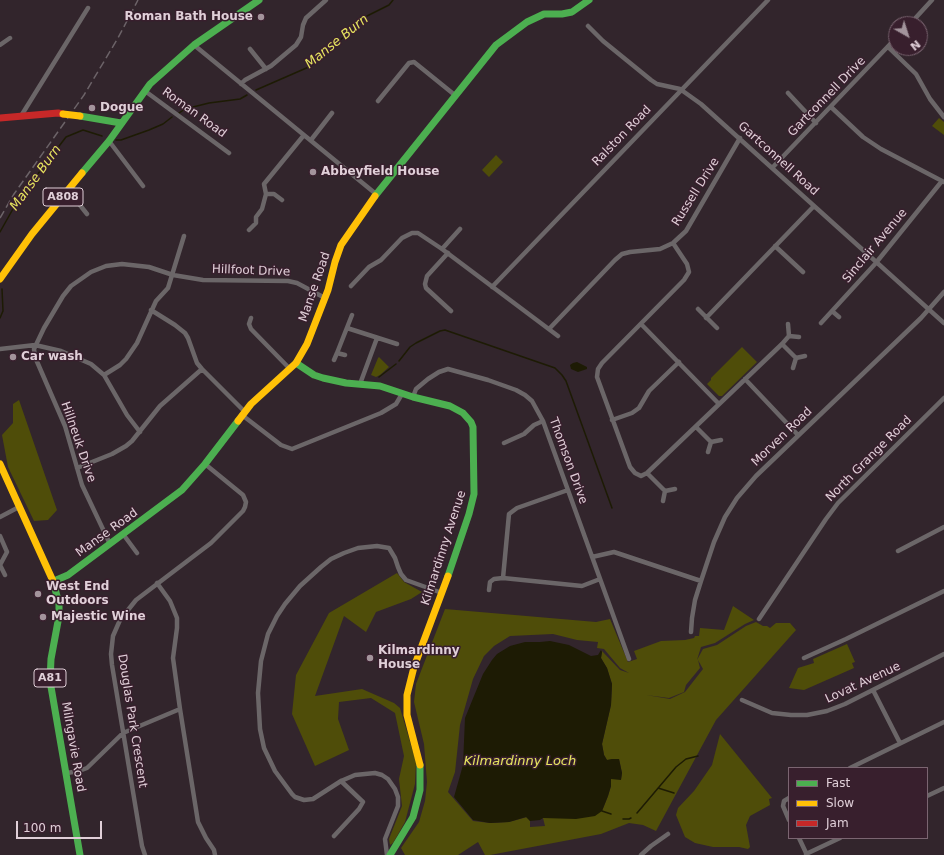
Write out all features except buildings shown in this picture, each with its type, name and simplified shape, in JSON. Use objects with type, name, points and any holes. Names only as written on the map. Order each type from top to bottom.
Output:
[{"type":"street","name":"Roman Road","points":[[121,123],[150,84],[194,45],[259,0]]},
{"type":"street","points":[[241,84],[266,68],[296,45],[301,37],[306,18],[326,0]]},
{"type":"street","name":"Manse Road","points":[[54,581],[68,575],[182,490],[258,397],[296,362],[307,344],[331,283],[337,254],[342,246],[376,194],[496,45],[527,22],[544,14],[562,14],[572,12],[589,0]]},
{"type":"street","name":"Ralston Road","points":[[492,287],[680,89],[768,0]]},
{"type":"street","points":[[917,16],[932,0]]},
{"type":"street","points":[[21,116],[88,8]]},
{"type":"street","name":"Gartconnell Road","points":[[588,26],[603,41],[651,80],[658,84],[680,89],[701,104],[944,323]]},
{"type":"street","points":[[0,45],[10,38]]},
{"type":"street","points":[[194,45],[376,194]]},
{"type":"street","name":"Gartconnell Drive","points":[[772,168],[888,47]]},
{"type":"street","points":[[250,49],[266,68]]},
{"type":"street","points":[[897,56],[916,74],[930,99],[944,117]]},
{"type":"street","points":[[378,100],[409,63],[414,62],[456,96]]},
{"type":"street","name":"Roman Road","points":[[145,91],[229,153]]},
{"type":"street","points":[[788,93],[816,122]]},
{"type":"street","points":[[831,107],[863,137],[881,149],[943,182]]},
{"type":"street","points":[[0,118],[58,113],[121,123]]},
{"type":"street","points":[[311,140],[332,113]]},
{"type":"street","name":"A808","points":[[0,279],[2,272],[109,141],[121,123]]},
{"type":"street","points":[[249,230],[256,222],[256,217],[262,209],[266,194],[264,184],[304,135]]},
{"type":"street","name":"Russell Drive","points":[[549,329],[622,254],[660,249],[673,243],[686,230],[740,138]]},
{"type":"street","points":[[109,141],[143,186]]},
{"type":"street","name":"Sinclair Avenue","points":[[821,323],[876,262],[943,182]]},
{"type":"street","points":[[68,190],[87,214]]},
{"type":"street","points":[[266,194],[274,194],[282,200]]},
{"type":"street","points":[[706,318],[814,206]]},
{"type":"street","points":[[442,249],[460,229]]},
{"type":"street","points":[[351,286],[369,268],[381,260],[402,238],[412,233],[418,234],[448,253],[558,336]]},
{"type":"street","points":[[104,375],[120,365],[137,343],[156,301],[168,288],[184,236]]},
{"type":"street","points":[[673,243],[688,264],[689,272],[684,280],[602,363],[598,369],[597,377],[612,420],[630,467],[635,473],[641,476],[647,473],[782,344],[789,336],[788,324]]},
{"type":"street","points":[[775,246],[803,272]]},
{"type":"street","points":[[448,253],[427,276],[425,284],[426,288],[451,311]]},
{"type":"street","name":"Hillfoot Drive","points":[[36,345],[63,296],[76,281],[91,272],[106,266],[122,264],[149,268],[172,275],[203,280],[296,283],[325,298]]},
{"type":"street","name":"Morven Road","points":[[691,632],[694,606],[714,542],[725,517],[737,498],[756,476],[929,310],[944,292]]},
{"type":"street","points":[[727,297],[731,301]]},
{"type":"street","points":[[698,309],[717,328]]},
{"type":"street","points":[[151,310],[176,325],[185,333],[202,369],[244,413],[281,446],[286,448],[292,449],[381,413],[396,404],[402,394]]},
{"type":"street","points":[[832,311],[839,317]]},
{"type":"street","points":[[334,360],[352,315]]},
{"type":"street","points":[[251,318],[249,324],[251,329],[290,369]]},
{"type":"street","points":[[641,324],[719,404]]},
{"type":"street","points":[[347,328],[397,344]]},
{"type":"street","points":[[789,336],[799,337]]},
{"type":"street","points":[[360,384],[377,338]]},
{"type":"street","points":[[782,344],[796,358]]},
{"type":"street","points":[[0,350],[36,345],[61,351],[91,364],[104,375],[127,415],[140,432]]},
{"type":"street","name":"Hillneuk Drive","points":[[36,345],[34,349],[37,364],[65,426],[82,485],[110,544]]},
{"type":"street","points":[[337,353],[344,355]]},
{"type":"street","points":[[796,358],[805,356]]},
{"type":"street","points":[[793,368],[796,358]]},
{"type":"street","name":"Kilmardinny Avenue","points":[[296,362],[314,375],[323,378],[380,386],[402,394],[450,406],[459,410],[468,418],[473,427],[474,494],[469,514],[442,593],[408,684],[406,700],[407,715],[419,758],[421,784],[413,817],[390,855]]},
{"type":"street","points":[[612,420],[632,413],[639,408],[649,391],[679,362]]},
{"type":"street","points":[[77,468],[120,450],[132,441],[160,406],[202,369]]},
{"type":"street","name":"Thomson Drive","points":[[413,397],[416,389],[428,379],[439,372],[448,369],[488,380],[525,395],[532,401],[543,421],[630,659]]},
{"type":"street","points":[[745,379],[798,435]]},
{"type":"street","name":"North Grange Road","points":[[759,619],[835,506],[944,398]]},
{"type":"street","points":[[504,443],[524,434],[534,425],[543,421]]},
{"type":"street","points":[[696,427],[711,442]]},
{"type":"street","points":[[711,442],[721,440]]},
{"type":"street","points":[[708,452],[711,442]]},
{"type":"street","name":"Milngavie Road","points":[[0,464],[54,581],[60,604],[51,659],[50,681],[80,855]]},
{"type":"street","name":"Douglas Park Crescent","points":[[145,855],[142,846],[112,666],[111,654],[113,636],[120,620],[131,604],[157,582],[211,542],[246,507],[246,502],[243,495],[204,464]]},
{"type":"street","points":[[647,473],[665,491]]},
{"type":"street","points":[[665,491],[675,489]]},
{"type":"street","points":[[503,578],[509,514],[517,508],[568,490]]},
{"type":"street","points":[[663,501],[665,491]]},
{"type":"street","points":[[0,517],[19,507]]},
{"type":"street","points":[[898,551],[944,527]]},
{"type":"street","points":[[123,534],[137,553]]},
{"type":"street","points":[[0,536],[7,552],[0,565],[5,575]]},
{"type":"street","points":[[387,855],[385,840],[398,806],[398,797],[392,783],[382,775],[375,773],[355,775],[341,781],[313,799],[299,799],[288,789],[264,748],[260,729],[258,693],[261,661],[272,624],[285,604],[300,586],[321,566],[338,556],[358,548],[377,546],[389,548],[395,558],[401,574],[406,580],[442,593]]},
{"type":"street","points":[[592,557],[614,552],[701,581]]},
{"type":"street","points":[[489,590],[490,582],[494,578],[582,586],[600,579]]},
{"type":"street","points":[[157,582],[170,601],[177,618],[173,658],[198,822],[216,855]]},
{"type":"street","points":[[804,658],[944,591]]},
{"type":"street","name":"Lovat Avenue","points":[[742,700],[772,713],[807,715],[827,711],[846,704],[944,654]]},
{"type":"street","points":[[873,690],[900,743]]},
{"type":"street","points":[[67,773],[87,768],[123,733],[180,709]]},
{"type":"street","points":[[852,767],[944,722]]},
{"type":"street","points":[[334,836],[359,809],[363,802],[341,781]]},
{"type":"street","points":[[928,796],[944,788]]},
{"type":"street","points":[[787,799],[783,806],[788,818]]},
{"type":"street","points":[[641,855],[668,834]]},
{"type":"street","points":[[798,839],[806,855],[838,839]]},
{"type":"street","points":[[385,846],[389,849],[396,847]]},
{"type":"shaded area","points":[[939,118],[944,122],[944,135],[932,126]]},
{"type":"shaded area","points":[[496,155],[503,162],[489,177],[482,170]]},
{"type":"shaded area","points":[[742,347],[757,362],[722,396],[719,396],[707,384],[711,378]]},
{"type":"shaded area","points":[[379,357],[389,367],[376,377],[371,375]]},
{"type":"shaded area","points":[[19,400],[57,510],[48,520],[34,521],[8,467],[2,435],[13,423],[13,404]]},
{"type":"shaded area","points":[[397,573],[404,582],[422,592],[411,599],[376,612],[366,632],[344,616],[315,696],[362,689],[394,703],[400,708],[416,762],[415,784],[405,822],[393,843],[390,845],[389,839],[402,806],[399,779],[404,756],[395,713],[371,698],[339,702],[338,719],[349,750],[315,766],[292,714],[296,675],[329,613]]},
{"type":"shaded area","points":[[733,606],[754,620],[715,643],[701,647],[697,660],[703,649],[717,645],[746,626],[756,622],[770,628],[776,623],[790,623],[796,630],[716,720],[656,831],[643,825],[629,823],[601,834],[490,855],[485,855],[478,842],[458,855],[405,855],[401,848],[419,822],[425,801],[427,782],[424,744],[414,702],[416,684],[445,609],[596,622],[610,619],[628,662],[637,659],[634,651],[661,641],[694,638],[695,636],[699,636],[700,628],[724,630]],"holes":[[[553,634],[577,640],[598,642],[597,648],[604,649],[620,668],[629,673],[620,670],[601,650],[601,658],[607,668],[612,684],[611,705],[602,744],[604,755],[607,760],[619,759],[622,773],[621,779],[610,779],[611,786],[602,811],[558,818],[543,818],[545,826],[530,827],[530,821],[527,817],[509,822],[490,823],[473,821],[448,792],[455,772],[460,725],[473,679],[484,656],[494,646],[510,636]],[[698,660],[703,669],[685,692],[670,699],[646,695],[669,698],[684,692],[686,685],[700,668]]]},
{"type":"shaded area","points":[[847,644],[855,662],[852,663],[854,668],[804,690],[789,688],[798,668],[814,663],[813,659]]},
{"type":"shaded area","points":[[720,734],[772,798],[769,799],[770,805],[750,816],[746,825],[750,847],[748,849],[739,847],[713,847],[695,843],[685,837],[676,815],[678,808],[694,791],[712,765]]},
{"type":"water","points":[[577,362],[587,367],[587,369],[578,372],[571,369],[570,365]]},
{"type":"water","name":"Kilmardinny Loch","points":[[550,641],[569,645],[591,656],[598,655],[601,650],[601,658],[607,668],[612,684],[611,705],[602,744],[604,755],[607,760],[619,759],[622,773],[621,780],[611,779],[611,786],[602,811],[595,816],[576,819],[543,818],[540,820],[530,821],[526,817],[509,822],[490,823],[473,820],[454,797],[463,765],[465,718],[483,674],[497,654],[510,646],[525,642]]},
{"type":"waterway","name":"Manse Burn","points":[[256,90],[311,66],[367,16],[389,5],[393,0]]},
{"type":"waterway","name":"Manse Burn","points":[[179,113],[185,109],[209,103],[240,99],[247,95]]},
{"type":"waterway","name":"Manse Burn","points":[[116,140],[121,140],[149,130],[163,124],[172,117]]},
{"type":"waterway","name":"Manse Burn","points":[[0,232],[18,200],[66,137],[83,130],[102,136]]},
{"type":"waterway","name":"Manse Burn","points":[[0,318],[3,311],[2,289]]},
{"type":"waterway","points":[[399,361],[410,347],[440,331],[445,330],[555,368],[566,381],[612,508]]},
{"type":"waterway","points":[[379,377],[396,364]]},
{"type":"waterway","points":[[637,813],[676,767],[686,759],[698,756]]},
{"type":"waterway","points":[[658,788],[674,793]]},
{"type":"waterway","points":[[602,811],[611,814]]},
{"type":"waterway","points":[[623,819],[631,818]]},
{"type":"railway","points":[[0,218],[14,194],[84,95],[118,38],[138,0]]},
{"type":"traffic: fast","points":[[82,173],[109,141],[150,84],[194,45],[259,0]]},
{"type":"traffic: fast","points":[[375,196],[496,45],[527,22],[544,14],[562,14],[572,12],[589,0]]},
{"type":"traffic: fast","points":[[80,116],[121,123]]},
{"type":"traffic: fast","points":[[296,363],[314,375],[323,378],[346,383],[380,386],[413,397],[450,406],[463,413],[471,422],[473,427],[474,494],[469,514],[448,576]]},
{"type":"traffic: fast","points":[[54,581],[68,575],[182,490],[205,464],[238,421]]},
{"type":"traffic: fast","points":[[53,581],[59,604],[59,616],[51,659],[50,681],[80,855]]},
{"type":"traffic: fast","points":[[390,855],[413,817],[420,790],[420,765]]},
{"type":"traffic: slow","points":[[63,114],[80,116]]},
{"type":"traffic: slow","points":[[0,279],[32,234],[82,173]]},
{"type":"traffic: slow","points":[[238,421],[251,404],[296,363],[307,344],[328,290],[341,245],[375,196]]},
{"type":"traffic: slow","points":[[0,464],[53,581]]},
{"type":"traffic: slow","points":[[420,765],[407,715],[407,695],[414,667],[448,576]]},
{"type":"traffic: jam","points":[[0,118],[58,113],[63,114]]},
{"type":"place","name":"Roman Bath House","points":[[261,17]]},
{"type":"place","name":"Dogue","points":[[92,108]]},
{"type":"place","name":"Abbeyfield House","points":[[313,172]]},
{"type":"place","name":"Car wash","points":[[13,357]]},
{"type":"place","name":"West End Outdoors","points":[[38,594]]},
{"type":"place","name":"Majestic Wine","points":[[43,617]]},
{"type":"place","name":"Kilmardinny House","points":[[370,658]]}]
